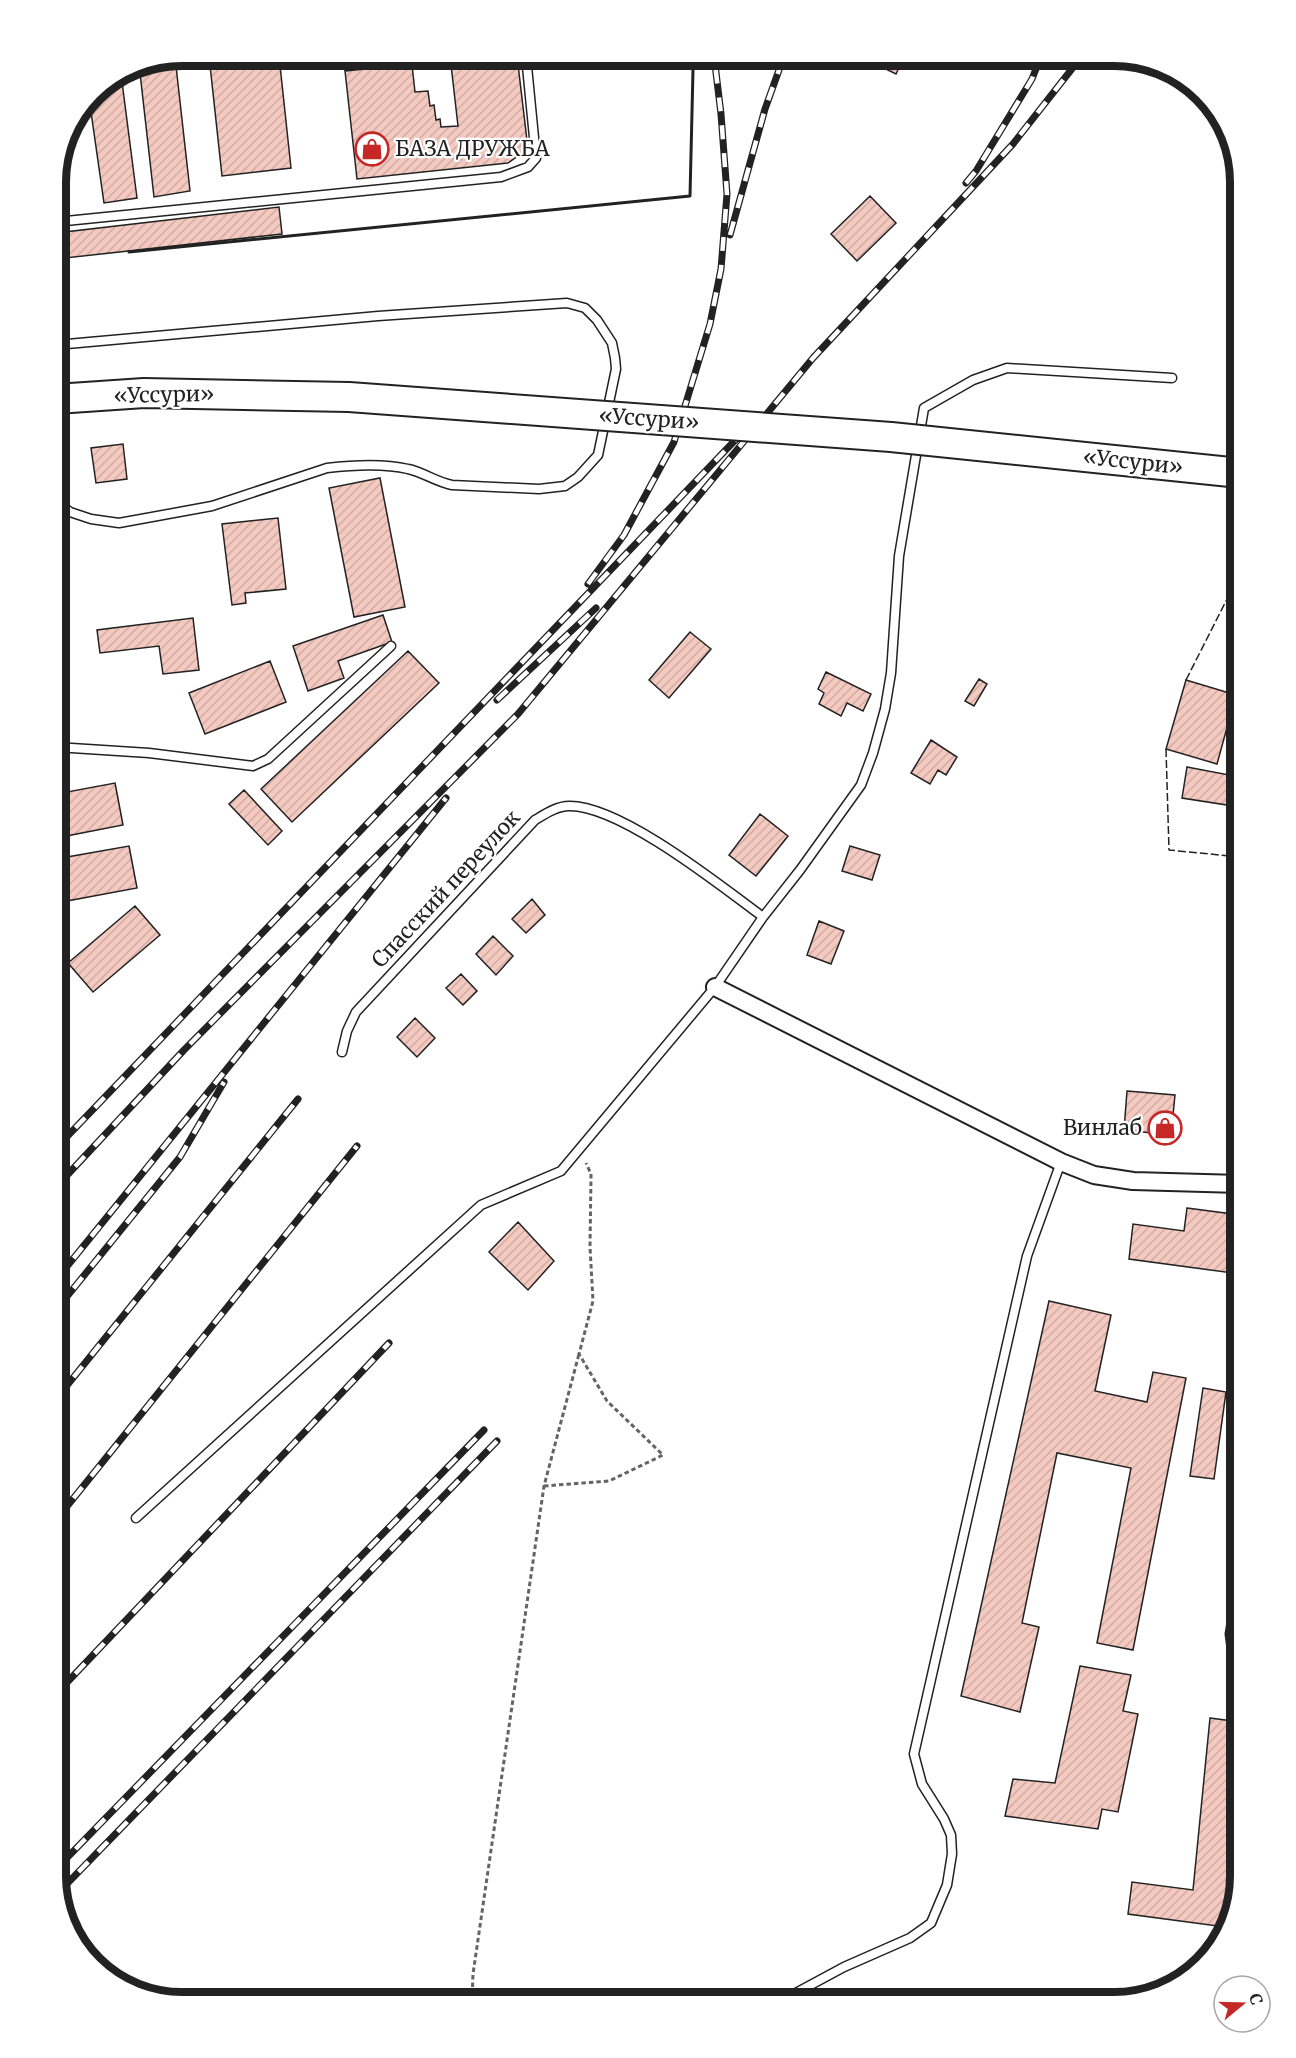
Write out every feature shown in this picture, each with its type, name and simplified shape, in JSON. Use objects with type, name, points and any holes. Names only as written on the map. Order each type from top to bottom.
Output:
[{"type":"highway","name":"«Уссури»","points":[[66,398],[144,393],[348,397],[891,437],[1230,472]]},
{"type":"street","points":[[715,987],[1061,1162],[1094,1175],[1133,1181],[1230,1184]]},
{"type":"lane","points":[[66,221],[501,177],[528,167],[536,158],[527,66]]},
{"type":"lane","points":[[66,344],[378,316],[567,303],[585,308],[597,320],[612,343],[616,369],[598,455],[578,477],[566,486],[539,489],[452,484],[438,482],[411,470],[397,467],[345,466],[327,468],[212,506],[120,523],[91,519],[66,509]]},
{"type":"lane","points":[[136,1518],[481,1205],[561,1172],[715,987],[763,917],[861,785],[885,709],[891,673],[899,556],[924,408],[973,380],[1007,368],[1172,378]]},
{"type":"lane","points":[[66,748],[149,753],[253,766],[268,759],[391,646]]},
{"type":"lane","name":"Спасский переулок","points":[[342,1052],[347,1031],[356,1012],[535,820],[567,806],[587,808],[606,814],[657,842],[763,917]]},
{"type":"lane","points":[[798,1992],[844,1967],[910,1938],[932,1923],[947,1885],[952,1854],[951,1835],[944,1819],[922,1784],[914,1754],[1027,1256],[1061,1162]]},
{"type":"path","points":[[472,1992],[473,1974],[544,1486],[592,1301],[591,1174],[580,1149]]},
{"type":"path","points":[[544,1486],[609,1481],[663,1455],[607,1401],[579,1354]]},
{"type":"building","points":[[176,66],[190,191],[154,197],[140,74]]},
{"type":"building","points":[[210,66],[280,66],[291,168],[222,176]]},
{"type":"building","points":[[344,66],[385,66],[385,67],[345,71]]},
{"type":"building","points":[[412,66],[415,92],[428,91],[430,106],[434,105],[436,120],[440,119],[441,127],[458,126],[451,66],[518,66],[528,149],[508,163],[357,179],[345,71]]},
{"type":"building","points":[[880,66],[900,66],[896,74]]},
{"type":"building","points":[[122,83],[137,198],[104,203],[91,111],[106,95]]},
{"type":"building","points":[[870,196],[896,223],[857,261],[831,234]]},
{"type":"building","points":[[279,207],[282,234],[66,258],[66,232]]},
{"type":"building","points":[[123,444],[127,479],[96,483],[91,448]]},
{"type":"building","points":[[380,478],[405,607],[354,617],[329,488]]},
{"type":"building","points":[[278,518],[286,589],[245,593],[246,603],[232,605],[222,524]]},
{"type":"building","points":[[383,615],[392,642],[338,661],[344,678],[308,691],[293,646]]},
{"type":"building","points":[[193,618],[199,670],[163,674],[159,646],[100,653],[97,630]]},
{"type":"building","points":[[690,632],[711,649],[669,698],[649,680]]},
{"type":"building","points":[[408,651],[439,683],[292,822],[261,789]]},
{"type":"building","points":[[270,661],[286,702],[205,734],[189,693]]},
{"type":"building","points":[[826,672],[871,694],[863,711],[847,703],[841,716],[819,704],[824,693],[818,689]]},
{"type":"building","points":[[979,679],[987,684],[974,706],[965,701]]},
{"type":"building","points":[[1186,680],[1230,693],[1230,717],[1217,764],[1166,749]]},
{"type":"building","points":[[931,740],[957,757],[946,775],[938,770],[930,784],[911,773]]},
{"type":"building","points":[[1187,767],[1230,775],[1230,805],[1182,798]]},
{"type":"building","points":[[115,783],[123,825],[66,836],[66,792]]},
{"type":"building","points":[[244,790],[282,831],[268,845],[229,804]]},
{"type":"building","points":[[760,814],[788,836],[756,876],[729,855]]},
{"type":"building","points":[[129,846],[137,888],[66,901],[66,857]]},
{"type":"building","points":[[850,846],[880,855],[872,880],[842,871]]},
{"type":"building","points":[[532,899],[545,915],[526,933],[512,919]]},
{"type":"building","points":[[135,906],[160,935],[93,992],[68,963]]},
{"type":"building","points":[[819,921],[844,931],[831,964],[807,955]]},
{"type":"building","points":[[493,936],[513,956],[496,975],[476,954]]},
{"type":"building","points":[[461,974],[477,991],[463,1005],[446,988]]},
{"type":"building","points":[[415,1018],[435,1038],[417,1057],[397,1037]]},
{"type":"building","points":[[1127,1091],[1175,1095],[1171,1135],[1124,1130]]},
{"type":"building","points":[[1187,1208],[1230,1214],[1230,1273],[1129,1259],[1133,1224],[1184,1231]]},
{"type":"building","points":[[518,1222],[554,1261],[528,1290],[489,1252]]},
{"type":"building","points":[[1049,1301],[1111,1315],[1095,1391],[1147,1402],[1153,1372],[1186,1378],[1133,1650],[1097,1643],[1131,1468],[1057,1453],[1022,1623],[1039,1627],[1020,1712],[961,1696]]},
{"type":"building","points":[[1203,1388],[1226,1392],[1214,1479],[1190,1476]]},
{"type":"building","points":[[1080,1666],[1131,1675],[1123,1711],[1138,1714],[1118,1812],[1102,1809],[1098,1829],[1005,1816],[1013,1779],[1055,1783]]},
{"type":"building","points":[[1210,1718],[1230,1721],[1230,1876],[1226,1906],[1218,1926],[1128,1914],[1132,1882],[1193,1890]]},
{"type":"railway","points":[[588,584],[624,535],[674,442],[710,324],[721,269],[727,194],[715,66]]},
{"type":"railway","points":[[730,235],[765,109],[780,66]]},
{"type":"railway","points":[[966,183],[976,171],[1032,79],[1037,66]]},
{"type":"railway","points":[[66,1176],[184,1050],[518,714],[813,358],[1013,144],[1074,66]]},
{"type":"railway","points":[[66,1138],[743,432]]},
{"type":"railway","points":[[497,700],[596,608]]},
{"type":"railway","points":[[66,1268],[446,798]]},
{"type":"railway","points":[[66,1298],[180,1157],[224,1082]]},
{"type":"railway","points":[[66,1387],[298,1099]]},
{"type":"railway","points":[[66,1508],[357,1146]]},
{"type":"railway","points":[[66,1683],[389,1343]]},
{"type":"railway","points":[[66,1859],[484,1430]]},
{"type":"railway","points":[[66,1885],[497,1441]]},
{"type":"fence","points":[[1186,680],[1227,599],[1230,599]]},
{"type":"fence","points":[[1166,749],[1169,850],[1230,856]]},
{"type":"wall","points":[[129,252],[690,196],[692,66]]},
{"type":"place","name":"БАЗА ДРУЖБА","points":[[372,149]]},
{"type":"place","name":"Винлаб","points":[[1165,1128]]}]
